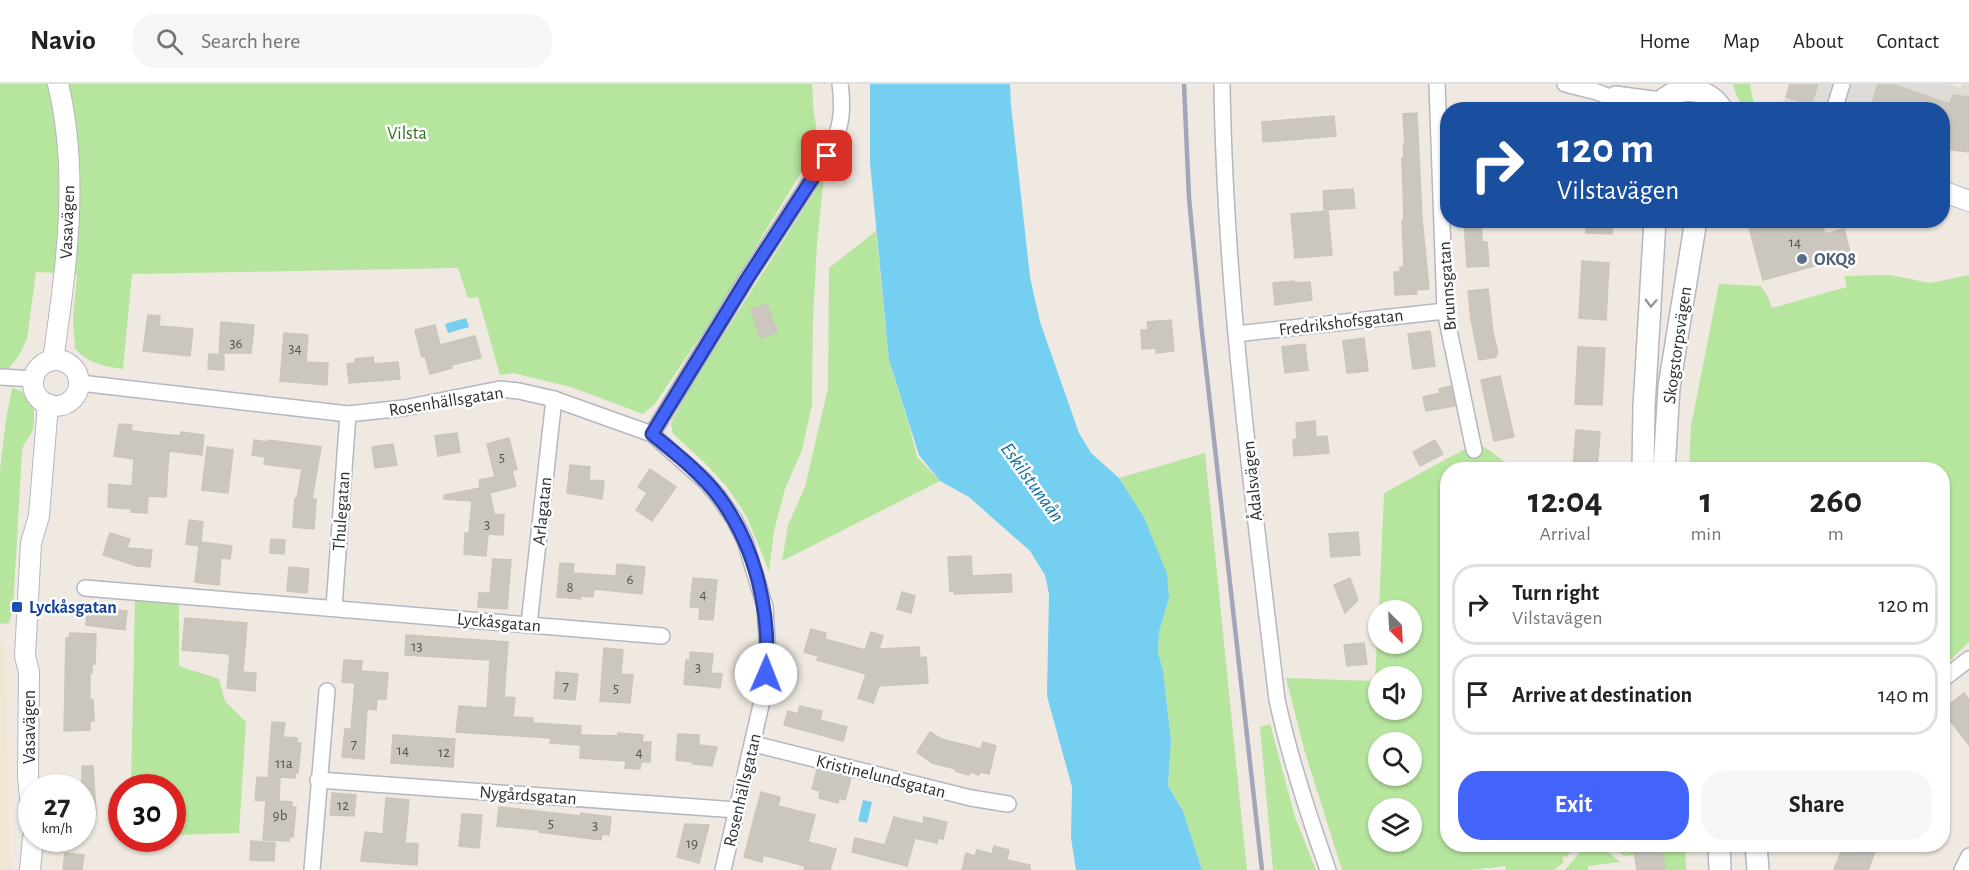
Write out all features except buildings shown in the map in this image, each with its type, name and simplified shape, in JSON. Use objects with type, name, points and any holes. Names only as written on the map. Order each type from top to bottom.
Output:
[{"type":"main road","points":[[1658,99],[1678,87],[1698,86],[1721,99]]},
{"type":"main road","name":"Skogstorpsvägen","points":[[1643,462],[1644,407],[1655,228]]},
{"type":"main road","name":"Skogstorpsvägen","points":[[1664,462],[1669,387],[1695,228]]},
{"type":"main road","points":[[1687,271],[1705,228]]},
{"type":"main road","points":[[1719,852],[1720,870]]},
{"type":"main road","points":[[1757,852],[1758,870]]},
{"type":"street","name":"Vasavägen","points":[[53,360],[63,291],[68,223],[67,139],[57,84]]},
{"type":"street","points":[[652,434],[747,279],[827,156],[837,137],[842,119],[840,84]]},
{"type":"street","name":"Ådalsvägen","points":[[1222,84],[1223,166],[1236,334],[1277,700],[1286,744],[1328,870]]},
{"type":"street","name":"Brunnsgatan","points":[[1437,84],[1440,160]]},
{"type":"street","points":[[1565,84],[1597,92],[1658,99]]},
{"type":"street","points":[[1836,102],[1842,84]]},
{"type":"street","points":[[1597,92],[1658,99]]},
{"type":"street","points":[[1950,194],[1969,201]]},
{"type":"street","name":"Brunnsgatan","points":[[1443,228],[1446,311],[1474,450]]},
{"type":"street","name":"Fredrikshofsgatan","points":[[1236,334],[1446,311]]},
{"type":"street","points":[[53,360],[72,366],[78,374],[80,383],[76,396],[70,402],[57,406],[40,399],[35,392],[34,379],[40,367],[53,360]]},
{"type":"street","points":[[0,377],[34,379]]},
{"type":"street","name":"Rosenhällsgatan","points":[[80,383],[348,414],[404,408],[500,389],[554,399],[652,434],[686,463],[718,496],[734,519],[745,541],[765,607],[768,657],[764,692],[754,744],[723,870]]},
{"type":"street","name":"Arlagatan","points":[[529,624],[554,399]]},
{"type":"street","name":"Vasavägen","points":[[28,774],[29,672],[35,657],[43,541],[39,516],[48,404]]},
{"type":"street","name":"Thulegatan","points":[[334,607],[348,414]]},
{"type":"street","name":"Lyckåsgatan","points":[[86,588],[662,636]]},
{"type":"street","points":[[1950,674],[1969,659]]},
{"type":"street","points":[[312,870],[327,691]]},
{"type":"street","name":"Kristinelundsgatan","points":[[754,744],[971,798],[1008,804]]},
{"type":"street","name":"Nygårdsgatan","points":[[318,780],[737,810]]},
{"type":"street","points":[[30,870],[32,852]]},
{"type":"street","points":[[38,852],[44,870]]},
{"type":"street","points":[[1962,870],[1969,856]]},
{"type":"shaded area","points":[[1818,84],[1878,84],[1872,102],[1812,102]]},
{"type":"shaded area","points":[[1892,84],[1948,84],[1960,88],[1962,84],[1969,84],[1969,97],[1953,95],[1950,104],[1950,102]]},
{"type":"shaded area","points":[[1786,97],[1802,102],[1783,102]]},
{"type":"shaded area","points":[[0,640],[5,645],[10,870],[0,870]]},
{"type":"green space","name":"Vilsta","points":[[0,84],[812,84],[819,143],[710,322],[654,405],[643,414],[571,387],[513,373],[500,375],[478,297],[468,298],[458,268],[132,274],[123,369],[97,364],[75,349],[73,319],[77,274],[36,272],[27,339],[18,357],[8,369],[0,368]]},
{"type":"green space","points":[[1733,84],[1750,84],[1754,102],[1741,102]]},
{"type":"green space","points":[[824,177],[817,243],[812,404],[802,450],[785,489],[774,531],[769,571],[747,517],[727,487],[673,434],[671,423],[690,387]]},
{"type":"green space","points":[[876,231],[889,360],[917,457],[940,481],[782,561],[788,525],[805,487],[828,388],[829,268]]},
{"type":"green space","points":[[1890,275],[1930,283],[1969,275],[1969,642],[1950,660],[1950,462],[1689,462],[1691,426],[1719,284],[1761,286],[1772,308],[1847,287],[1844,276]]},
{"type":"green space","points":[[12,388],[26,394],[31,400],[34,409],[34,423],[22,452],[13,608],[9,623],[1,624],[0,470]]},
{"type":"green space","points":[[1480,444],[1505,462],[1441,462]]},
{"type":"green space","points":[[1205,453],[1247,870],[1202,870],[1183,811],[1168,786],[1171,741],[1163,670],[1158,653],[1159,632],[1169,598],[1144,517],[1119,478]]},
{"type":"green space","points":[[1440,463],[1440,852],[1570,852],[1567,857],[1562,856],[1564,862],[1554,870],[1506,870],[1505,866],[1471,870],[1342,870],[1304,749],[1286,678],[1368,681],[1368,720],[1422,720],[1422,666],[1376,666],[1376,654],[1422,654],[1422,600],[1379,600],[1384,493]]},
{"type":"green space","points":[[135,599],[179,603],[179,666],[219,679],[225,701],[246,722],[239,833],[186,835],[186,774],[131,774]]},
{"type":"green space","points":[[1270,724],[1295,817],[1316,870],[1273,870],[1260,727]]},
{"type":"green space","points":[[1580,852],[1608,852],[1620,862],[1588,866],[1588,870],[1565,870]]},
{"type":"green space","points":[[1619,852],[1634,852],[1634,855],[1624,856]]},
{"type":"green space","points":[[1663,852],[1685,852],[1686,870],[1665,870]]},
{"type":"water","name":"Eskilstunaån","points":[[870,84],[1010,84],[1030,277],[1040,322],[1079,433],[1091,453],[1119,478],[1144,517],[1167,574],[1169,598],[1159,632],[1158,653],[1163,670],[1171,741],[1168,786],[1183,811],[1202,870],[1076,870],[1071,838],[1072,787],[1047,696],[1049,594],[1045,575],[1030,551],[969,497],[940,481],[919,455],[889,360],[870,163]]},
{"type":"water","points":[[466,318],[469,327],[448,333],[445,324]]},
{"type":"water","points":[[863,800],[872,802],[867,823],[858,821]]},
{"type":"railway","points":[[1184,84],[1189,198],[1201,323],[1262,870]]},
{"type":"place","name":"OKQ8","points":[[1802,259]]},
{"type":"place","name":"Lyckåsgatan","points":[[17,607]]},
{"type":"route","points":[[766,674],[768,657],[765,607],[745,541],[734,519],[718,496],[686,463],[652,434],[747,279],[827,156]]}]
